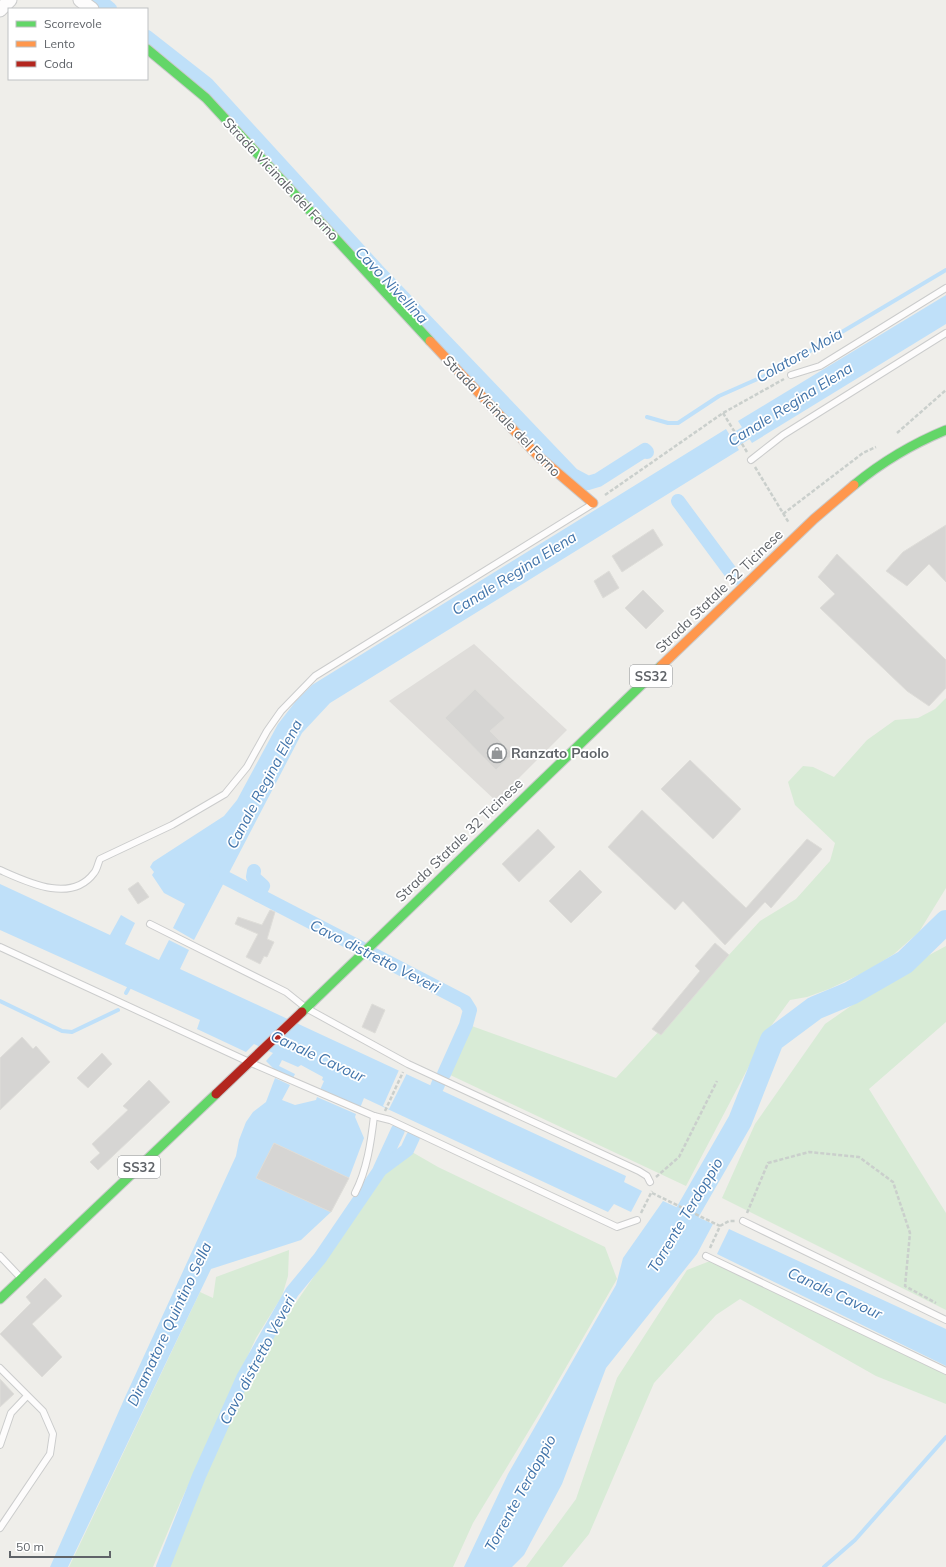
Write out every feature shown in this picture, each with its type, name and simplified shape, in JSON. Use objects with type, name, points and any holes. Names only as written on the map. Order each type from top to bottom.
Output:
[{"type":"main road","name":"Strada Vicinale del Forno","points":[[148,51],[206,98],[538,456],[577,491],[593,503]]},
{"type":"main road","name":"Strada Statale 32 Ticinese","points":[[306,1008],[796,535],[851,486],[876,467],[911,445],[946,430]]},
{"type":"main road","name":"SS32","points":[[0,1300],[306,1008]]},
{"type":"street","points":[[0,10],[10,0]]},
{"type":"street","points":[[80,0],[91,8]]},
{"type":"lane","points":[[791,375],[820,366],[946,288]]},
{"type":"lane","points":[[751,460],[783,435],[946,333]]},
{"type":"lane","points":[[0,870],[23,881],[53,889],[67,889],[81,883],[94,873],[100,859],[172,825],[210,804],[225,794],[236,782],[281,711],[315,676],[593,503]]},
{"type":"lane","points":[[150,924],[286,992],[306,1008],[408,1064],[639,1172],[647,1176],[650,1182]]},
{"type":"lane","points":[[0,947],[249,1062],[374,1116],[390,1120],[617,1227],[637,1220]]},
{"type":"lane","points":[[355,1192],[366,1164],[374,1116]]},
{"type":"lane","points":[[743,1221],[946,1320]]},
{"type":"lane","points":[[0,1256],[22,1279]]},
{"type":"lane","points":[[706,1256],[946,1371]]},
{"type":"lane","points":[[0,1368],[43,1411],[53,1434],[50,1454],[0,1528]]},
{"type":"lane","points":[[0,1445],[11,1413],[27,1396]]},
{"type":"path","points":[[593,503],[723,413],[791,375]]},
{"type":"path","points":[[894,436],[946,390]]},
{"type":"path","points":[[723,413],[745,447]]},
{"type":"path","points":[[783,514],[863,453],[882,444]]},
{"type":"path","points":[[751,460],[796,535]]},
{"type":"path","points":[[386,1108],[404,1072]]},
{"type":"path","points":[[650,1182],[679,1157],[717,1081]]},
{"type":"path","points":[[706,1256],[720,1226],[730,1221],[743,1221],[768,1163],[809,1152],[859,1157],[893,1182],[910,1233],[905,1286],[939,1305]]},
{"type":"path","points":[[637,1220],[652,1193],[720,1226]]},
{"type":"shaded area","points":[[474,644],[567,730],[496,801],[389,701]]},
{"type":"green space","points":[[946,698],[946,888],[919,932],[894,954],[867,971],[829,989],[807,997],[790,1000],[768,1030],[686,1186],[448,1074],[469,1025],[616,1078],[760,921],[796,899],[830,861],[835,843],[795,805],[788,782],[803,766],[813,767],[834,777],[867,740],[895,720],[918,718],[935,709]]},
{"type":"green space","points":[[946,946],[946,1022],[869,1089],[946,1213],[946,1310],[722,1198],[755,1124],[825,1024],[907,967]]},
{"type":"green space","points":[[412,1152],[438,1167],[605,1247],[617,1279],[539,1414],[473,1523],[453,1567],[168,1567],[231,1415],[251,1374],[273,1336],[385,1173]]},
{"type":"green space","points":[[289,1250],[288,1276],[282,1296],[256,1338],[180,1503],[153,1567],[69,1567],[200,1292],[213,1298],[216,1277]]},
{"type":"green space","points":[[710,1261],[946,1374],[946,1404],[876,1376],[740,1299],[716,1315],[654,1383],[589,1534],[562,1567],[526,1567],[576,1499],[617,1378],[687,1270]]},
{"type":"water","points":[[946,295],[946,324],[752,443],[738,421]]},
{"type":"water","points":[[726,429],[739,450],[330,703],[302,733],[194,940],[173,928],[185,904],[164,893],[152,875],[154,872],[150,867],[153,862],[224,816],[237,800],[278,724],[296,701],[312,685]]},
{"type":"water","name":"Canale Cavour","points":[[0,884],[110,935],[121,915],[135,923],[125,944],[159,960],[169,940],[189,950],[180,969],[626,1176],[624,1182],[642,1191],[631,1212],[614,1204],[608,1212],[364,1098],[360,1108],[320,1090],[324,1081],[322,1080],[323,1077],[301,1065],[298,1067],[282,1060],[279,1066],[295,1074],[293,1078],[275,1070],[266,1061],[273,1053],[254,1044],[246,1052],[197,1029],[200,1020],[0,930]]},
{"type":"water","name":"Diramatore Quintino Sella","points":[[275,1078],[290,1085],[282,1100],[295,1105],[316,1100],[317,1097],[356,1114],[355,1117],[364,1138],[349,1178],[274,1143],[256,1178],[331,1212],[301,1240],[211,1269],[68,1567],[50,1567],[126,1395],[236,1156],[239,1140],[246,1122],[253,1112],[266,1102]]},
{"type":"water","points":[[663,1201],[713,1224],[697,1254],[606,1368],[562,1484],[524,1555],[512,1567],[464,1567],[508,1474],[616,1285],[623,1258]]},
{"type":"water","name":"Canale Cavour","points":[[729,1229],[946,1329],[946,1366],[717,1254]]},
{"type":"pier","points":[[399,1070],[407,1073],[389,1109],[383,1106]]},
{"type":"building","points":[[946,525],[946,582],[929,564],[907,586],[886,571],[903,552]]},
{"type":"building","points":[[653,529],[663,545],[622,572],[612,556]]},
{"type":"building","points":[[837,554],[946,660],[946,688],[929,706],[907,691],[820,608],[835,594],[818,577]]},
{"type":"building","points":[[609,571],[619,588],[603,598],[594,581]]},
{"type":"building","points":[[643,590],[664,611],[646,629],[625,608]]},
{"type":"building","points":[[475,689],[505,718],[490,731],[513,754],[496,770],[445,718]]},
{"type":"building","points":[[690,760],[741,809],[713,839],[661,789]]},
{"type":"building","points":[[642,810],[746,908],[807,839],[822,849],[771,908],[765,902],[725,945],[683,901],[675,910],[608,847]]},
{"type":"building","points":[[538,829],[555,847],[519,882],[502,864]]},
{"type":"building","points":[[580,870],[602,892],[571,923],[549,901]]},
{"type":"building","points":[[138,882],[149,897],[138,904],[128,889]]},
{"type":"building","points":[[270,910],[275,912],[267,939],[274,942],[267,957],[264,956],[260,964],[246,957],[258,934],[235,924],[238,917],[262,925]]},
{"type":"building","points":[[715,943],[729,955],[661,1035],[652,1029],[700,971],[695,966]]},
{"type":"building","points":[[372,1004],[385,1010],[375,1033],[362,1027]]},
{"type":"building","points":[[22,1037],[33,1049],[36,1046],[50,1062],[0,1110],[0,1058]]},
{"type":"building","points":[[102,1053],[112,1064],[88,1088],[77,1078]]},
{"type":"building","points":[[149,1080],[170,1102],[98,1170],[90,1162],[100,1153],[92,1144],[128,1110],[123,1106]]},
{"type":"building","points":[[274,1143],[349,1178],[331,1212],[256,1178]]},
{"type":"building","points":[[45,1278],[62,1296],[32,1324],[62,1357],[42,1377],[0,1334],[31,1303],[26,1297]]},
{"type":"building","points":[[0,1379],[14,1394],[0,1407]]},
{"type":"waterway","name":"Cavo Nivellina","points":[[99,0],[109,8]]},
{"type":"waterway","name":"Cavo Nivellina","points":[[148,38],[207,84],[377,270],[573,475],[588,483],[598,480],[645,450],[647,452]]},
{"type":"waterway","name":"Colatore Moia","points":[[647,417],[668,423],[678,423],[719,396],[778,370],[946,270]]},
{"type":"waterway","name":"Canale Regina Elena","points":[[717,451],[762,423]]},
{"type":"waterway","points":[[678,501],[735,578]]},
{"type":"waterway","name":"Cavo Nivellina","points":[[254,871],[253,877],[263,886],[258,895]]},
{"type":"waterway","name":"Cavo distretto Veveri","points":[[216,873],[465,1002],[470,1010],[466,1025],[444,1074]]},
{"type":"waterway","name":"Torrente Terdoppio","points":[[671,1241],[740,1121],[772,1040],[815,1008],[851,993],[905,962],[946,922]]},
{"type":"waterway","points":[[126,993],[131,984]]},
{"type":"waterway","points":[[0,1001],[62,1031],[72,1032],[118,1010]]},
{"type":"waterway","name":"Cavo distretto Veveri","points":[[437,1087],[439,1082]]},
{"type":"waterway","points":[[380,1169],[398,1130]]},
{"type":"waterway","name":"Cavo distretto Veveri","points":[[163,1567],[199,1476],[243,1378],[292,1292],[320,1258],[380,1170],[407,1150],[413,1137]]},
{"type":"waterway","points":[[824,1567],[855,1540],[946,1437]]},
{"type":"traffic: fast","points":[[148,50],[206,98],[430,341]]},
{"type":"traffic: fast","points":[[854,485],[898,454],[921,441],[946,430]]},
{"type":"traffic: fast","points":[[302,1012],[661,666]]},
{"type":"traffic: fast","points":[[0,1299],[216,1094]]},
{"type":"traffic: slow","points":[[430,341],[538,456],[593,503]]},
{"type":"traffic: slow","points":[[661,666],[814,519],[854,485]]},
{"type":"traffic: jam","points":[[216,1094],[302,1012]]},
{"type":"place","name":"Ranzato Paolo","points":[[497,753]]}]
